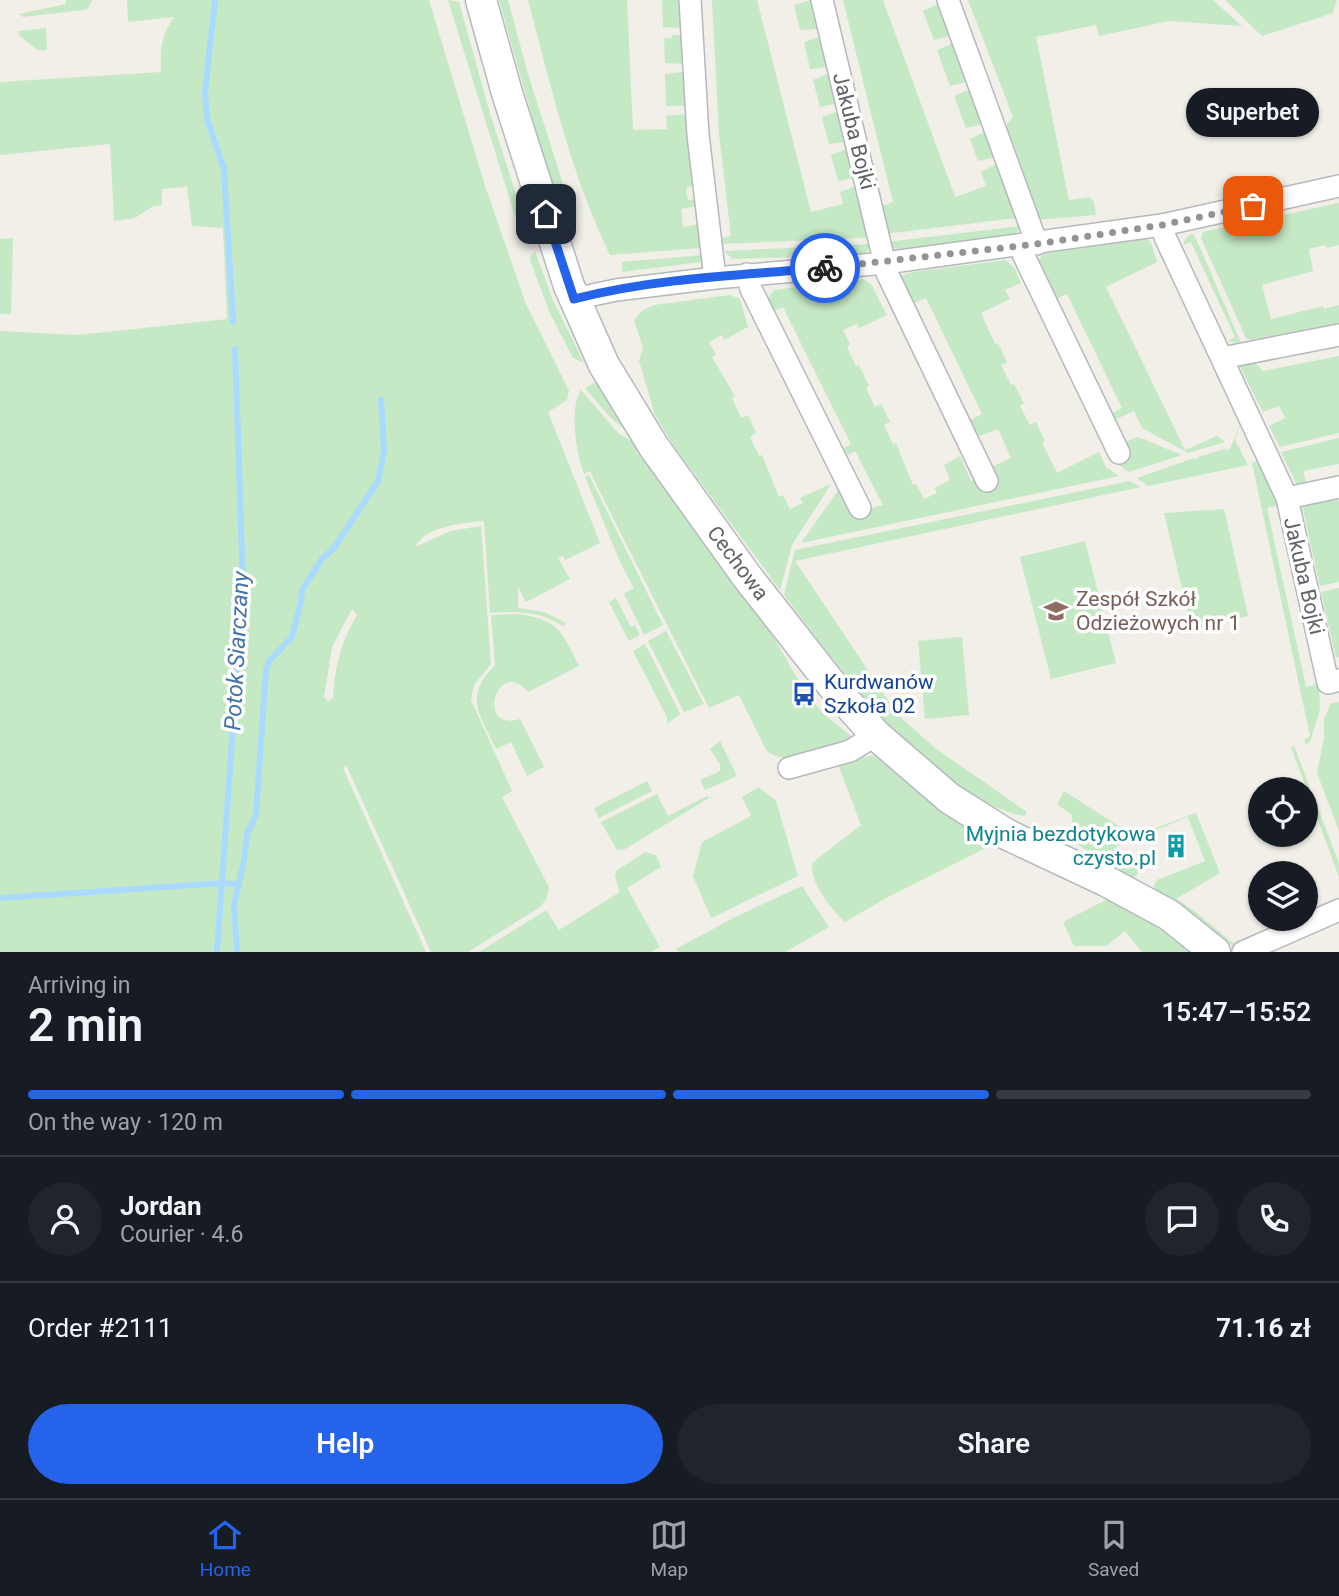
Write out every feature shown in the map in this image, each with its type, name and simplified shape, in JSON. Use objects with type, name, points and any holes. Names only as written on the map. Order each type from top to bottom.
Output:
[{"type":"street","name":"Cechowa","points":[[481,0],[507,93],[574,299],[611,379],[654,447],[748,578],[840,695],[876,735],[949,799],[1006,834],[1106,881],[1169,915],[1215,952]]},
{"type":"street","points":[[690,0],[698,135],[715,278]]},
{"type":"street","name":"Jakuba Bojki","points":[[822,0],[887,273],[987,481]]},
{"type":"street","points":[[948,0],[1029,245],[1119,453]]},
{"type":"street","points":[[574,299],[608,291],[747,274],[885,263],[1029,245],[1162,225],[1339,186]]},
{"type":"street","name":"Jakuba Bojki","points":[[1162,225],[1165,237],[1287,498],[1328,683],[1339,680]]},
{"type":"street","points":[[747,274],[751,289],[860,508]]},
{"type":"street","points":[[1222,358],[1339,335]]},
{"type":"street","name":"Jakuba Bojki","points":[[1287,498],[1339,487]]},
{"type":"street","points":[[789,768],[850,751],[876,735]]},
{"type":"street","points":[[1243,952],[1339,910]]},
{"type":"green space","points":[[66,0],[92,0],[88,9],[83,10],[23,17],[19,14],[66,4]]},
{"type":"green space","points":[[127,0],[429,0],[485,186],[526,304],[569,391],[567,400],[548,412],[600,543],[565,560],[563,556],[558,558],[570,579],[526,602],[518,587],[518,608],[544,612],[566,623],[563,626],[545,617],[528,613],[490,613],[484,521],[436,530],[427,534],[415,547],[451,531],[481,526],[491,664],[474,685],[471,700],[512,791],[502,797],[549,887],[547,898],[540,907],[468,952],[431,952],[346,765],[343,768],[426,952],[0,952],[0,331],[78,335],[227,319],[223,228],[192,226],[187,187],[162,189],[162,205],[153,206],[135,218],[114,221],[110,144],[0,155],[0,82],[161,72],[162,43],[174,17],[128,22]],"holes":[[[352,609],[357,615],[337,665],[333,698],[328,701],[324,697],[332,647]]]},
{"type":"green space","points":[[448,0],[459,2],[489,110],[527,229],[519,229]]},
{"type":"green space","points":[[499,0],[508,0],[528,74],[572,212],[565,217],[543,156]]},
{"type":"green space","points":[[528,0],[627,0],[633,130],[667,129],[666,116],[686,114],[694,186],[686,188],[688,200],[696,199],[696,206],[681,209],[683,227],[699,224],[699,248],[610,255],[573,162]]},
{"type":"green space","points":[[662,0],[680,0],[681,28],[663,27]]},
{"type":"green space","points":[[712,0],[757,0],[811,212],[843,204],[840,192],[856,186],[868,234],[864,238],[720,244],[718,239],[731,236],[719,134]]},
{"type":"green space","points":[[810,0],[817,29],[800,30],[794,5]]},
{"type":"green space","points":[[843,0],[883,0],[955,197],[986,186],[981,172],[997,164],[1016,218],[885,234],[880,207],[893,202]]},
{"type":"green space","points":[[968,0],[1213,0],[1242,26],[1169,21],[1099,36],[1096,25],[1036,37],[1069,200],[1090,197],[1094,202],[1096,215],[1038,220],[1009,132],[1004,133],[1003,129],[1013,117]]},
{"type":"green space","points":[[1225,0],[1337,0],[1333,13],[1262,36]]},
{"type":"green space","points":[[938,4],[950,36],[934,40],[923,11]]},
{"type":"green space","points":[[46,28],[47,50],[37,50],[19,35],[18,31]]},
{"type":"green space","points":[[672,35],[681,35],[683,64],[665,63],[664,38],[671,38]]},
{"type":"green space","points":[[819,37],[826,67],[810,69],[804,42]]},
{"type":"green space","points":[[953,43],[967,82],[950,86],[937,50]]},
{"type":"green space","points":[[683,72],[685,106],[666,106],[665,74]]},
{"type":"green space","points":[[828,74],[835,104],[820,107],[813,80]]},
{"type":"green space","points":[[970,89],[983,124],[966,128],[954,96]]},
{"type":"green space","points":[[837,112],[845,142],[829,144],[822,117]]},
{"type":"green space","points":[[986,131],[995,157],[978,161],[970,139]]},
{"type":"green space","points":[[847,149],[854,178],[838,181],[831,155]]},
{"type":"green space","points":[[1339,203],[1339,245],[1309,249],[1313,271],[1262,285],[1271,319],[1323,306],[1324,309],[1339,305],[1339,323],[1251,340],[1246,338],[1201,238],[1203,232]]},
{"type":"green space","points":[[1021,226],[1015,235],[900,250],[891,247],[887,242]]},
{"type":"green space","points":[[1191,234],[1201,250],[1241,343],[1228,341],[1235,337],[1191,242],[1183,245]]},
{"type":"green space","points":[[13,238],[11,314],[0,314],[0,239]]},
{"type":"green space","points":[[1136,238],[1148,239],[1157,262],[1106,287],[1185,450],[1217,436],[1225,442],[1188,453],[1142,428],[1134,411],[1112,421],[1108,415],[1122,408],[1067,294],[1053,300],[1038,266],[1040,257],[1046,253]]},
{"type":"green space","points":[[871,244],[862,255],[733,259],[724,251]]},
{"type":"green space","points":[[535,251],[552,298],[584,363],[573,358],[550,313],[530,260]]},
{"type":"green space","points":[[703,255],[701,262],[622,272],[622,262]]},
{"type":"green space","points":[[1006,260],[1015,269],[1021,283],[1005,290],[1010,299],[981,313],[995,344],[998,343],[1007,362],[1001,365],[1024,403],[1020,406],[1030,425],[1036,422],[1045,441],[1042,443],[1057,473],[1099,452],[1106,467],[1119,476],[801,543],[839,489],[851,514],[883,505],[855,451],[843,457],[840,450],[851,444],[783,307],[770,313],[768,298],[774,290],[863,279],[871,284],[887,315],[859,328],[857,324],[843,330],[850,344],[847,347],[869,386],[866,388],[875,407],[881,404],[890,422],[884,425],[893,444],[896,443],[913,485],[916,484],[924,499],[937,493],[934,488],[950,480],[944,465],[960,456],[971,481],[1011,458],[998,429],[980,436],[967,422],[982,414],[926,298],[910,305],[898,280],[913,272]]},
{"type":"green space","points":[[730,295],[740,299],[748,327],[724,340],[722,335],[709,342],[716,355],[712,357],[735,396],[732,398],[741,418],[748,415],[756,433],[750,437],[759,456],[762,455],[779,497],[783,495],[790,509],[803,503],[800,498],[831,484],[792,545],[780,590],[673,445],[655,415],[639,361],[643,348],[634,320],[643,310],[654,305]]},
{"type":"green space","points":[[1339,356],[1339,433],[1280,447],[1269,426],[1285,418],[1279,406],[1263,412],[1240,367],[1251,359],[1263,371]]},
{"type":"green space","points":[[596,382],[631,435],[610,417],[585,388]]},
{"type":"green space","points":[[581,390],[619,434],[637,444],[766,624],[801,685],[796,689],[807,703],[812,700],[826,716],[855,739],[809,754],[784,757],[774,755],[766,750],[739,695],[709,708],[590,471],[584,474],[576,443],[575,419],[577,398]]},
{"type":"green space","points":[[1241,422],[1235,440],[1248,465],[1148,486],[1137,478],[1228,448],[1227,451]]},
{"type":"green space","points":[[1138,437],[1182,455],[1129,472],[1113,460],[1125,442]]},
{"type":"green space","points":[[1339,438],[1339,464],[1303,471],[1307,487],[1299,489],[1281,452]]},
{"type":"green space","points":[[1260,460],[1280,505],[1267,508],[1306,687],[1319,684],[1320,709],[1310,742],[1306,744],[1304,740],[1310,736],[1252,463]]},
{"type":"green space","points":[[589,475],[663,625],[644,635],[624,594],[634,588],[621,564],[585,477]]},
{"type":"green space","points":[[1130,481],[1141,487],[795,561],[897,714],[935,748],[1027,812],[1024,816],[989,804],[955,784],[922,757],[860,692],[784,595],[795,550]]},
{"type":"green space","points":[[1333,495],[1339,502],[1339,582],[1320,586],[1302,505]]},
{"type":"green space","points":[[1224,509],[1248,616],[1192,630],[1164,513]]},
{"type":"green space","points":[[1085,541],[1116,663],[1051,679],[1020,557]]},
{"type":"green space","points":[[1339,588],[1339,657],[1336,658],[1321,592]]},
{"type":"green space","points":[[616,598],[631,627],[635,625],[640,635],[629,641],[609,602]]},
{"type":"green space","points":[[520,614],[544,620],[558,630],[579,666],[528,692],[517,683],[507,683],[500,688],[495,707],[498,715],[506,720],[520,719],[544,767],[527,776],[511,742],[496,749],[477,706],[479,687],[495,665],[491,615]]},
{"type":"green space","points":[[666,631],[704,704],[684,712],[648,641]]},
{"type":"green space","points":[[962,637],[969,715],[925,719],[918,641]]},
{"type":"green space","points":[[645,644],[680,714],[667,724],[667,717],[633,651]]},
{"type":"green space","points":[[1339,702],[1339,831],[1317,773],[1324,738],[1324,719],[1331,703]]},
{"type":"green space","points":[[720,741],[737,776],[705,790],[700,780],[720,770],[720,764],[710,749]]},
{"type":"green space","points":[[1294,746],[1306,777],[1302,777],[1291,747]]},
{"type":"green space","points":[[874,755],[935,803],[1026,860],[994,844],[886,898],[845,922],[818,887],[812,863],[861,825],[837,762]]},
{"type":"green space","points":[[647,781],[652,791],[599,818],[594,808]]},
{"type":"green space","points":[[759,787],[776,801],[798,876],[711,918],[693,876],[702,842],[751,816],[742,797]]},
{"type":"green space","points":[[1064,791],[1134,836],[1196,813],[1220,873],[1176,899],[1233,943],[1262,931],[1269,931],[1233,946],[1175,901],[1154,889],[1157,880],[1205,861],[1188,817],[1116,846],[1123,864],[1136,862],[1140,865],[1138,874],[1132,878],[1100,861],[1071,839],[1072,815],[1057,804]]},
{"type":"green space","points":[[657,794],[668,816],[707,796],[709,798],[625,849],[617,850],[601,822]]},
{"type":"green space","points":[[1318,808],[1339,863],[1339,877],[1318,820]]},
{"type":"green space","points":[[645,852],[656,855],[661,867],[627,888],[660,947],[651,952],[479,952],[543,912],[547,911],[559,930],[620,892],[615,877],[616,871]]},
{"type":"green space","points":[[1035,865],[1141,913],[1198,952],[1142,952],[1125,931],[1106,946],[1074,946],[1063,922],[1108,899]]},
{"type":"green space","points":[[802,886],[829,927],[785,952],[678,952],[676,949],[735,917]]},
{"type":"waterway","name":"Potok Siarczany","points":[[215,0],[205,92],[208,122],[224,169],[233,322]]},
{"type":"waterway","name":"Potok Siarczany","points":[[217,952],[243,585],[235,349]]},
{"type":"waterway","points":[[237,952],[234,904],[247,834],[256,815],[266,670],[269,661],[292,637],[302,590],[322,559],[334,548],[378,481],[384,451],[381,400]]},
{"type":"waterway","points":[[0,898],[224,883],[239,885]]},
{"type":"way so far","points":[[825,268],[1037,244],[1162,225],[1253,206]]},
{"type":"place","name":"Superbet","points":[[1253,206]]},
{"type":"place","name":"Zespół Szkół Odzieżowych nr 1","points":[[1056,611]]},
{"type":"place","name":"Kurdwanów Szkoła 02","points":[[804,694]]},
{"type":"place","name":"Myjnia bezdotykowa czysto.pl","points":[[1176,846]]},
{"type":"route","points":[[546,214],[574,299],[608,291],[747,274],[825,268]]}]
